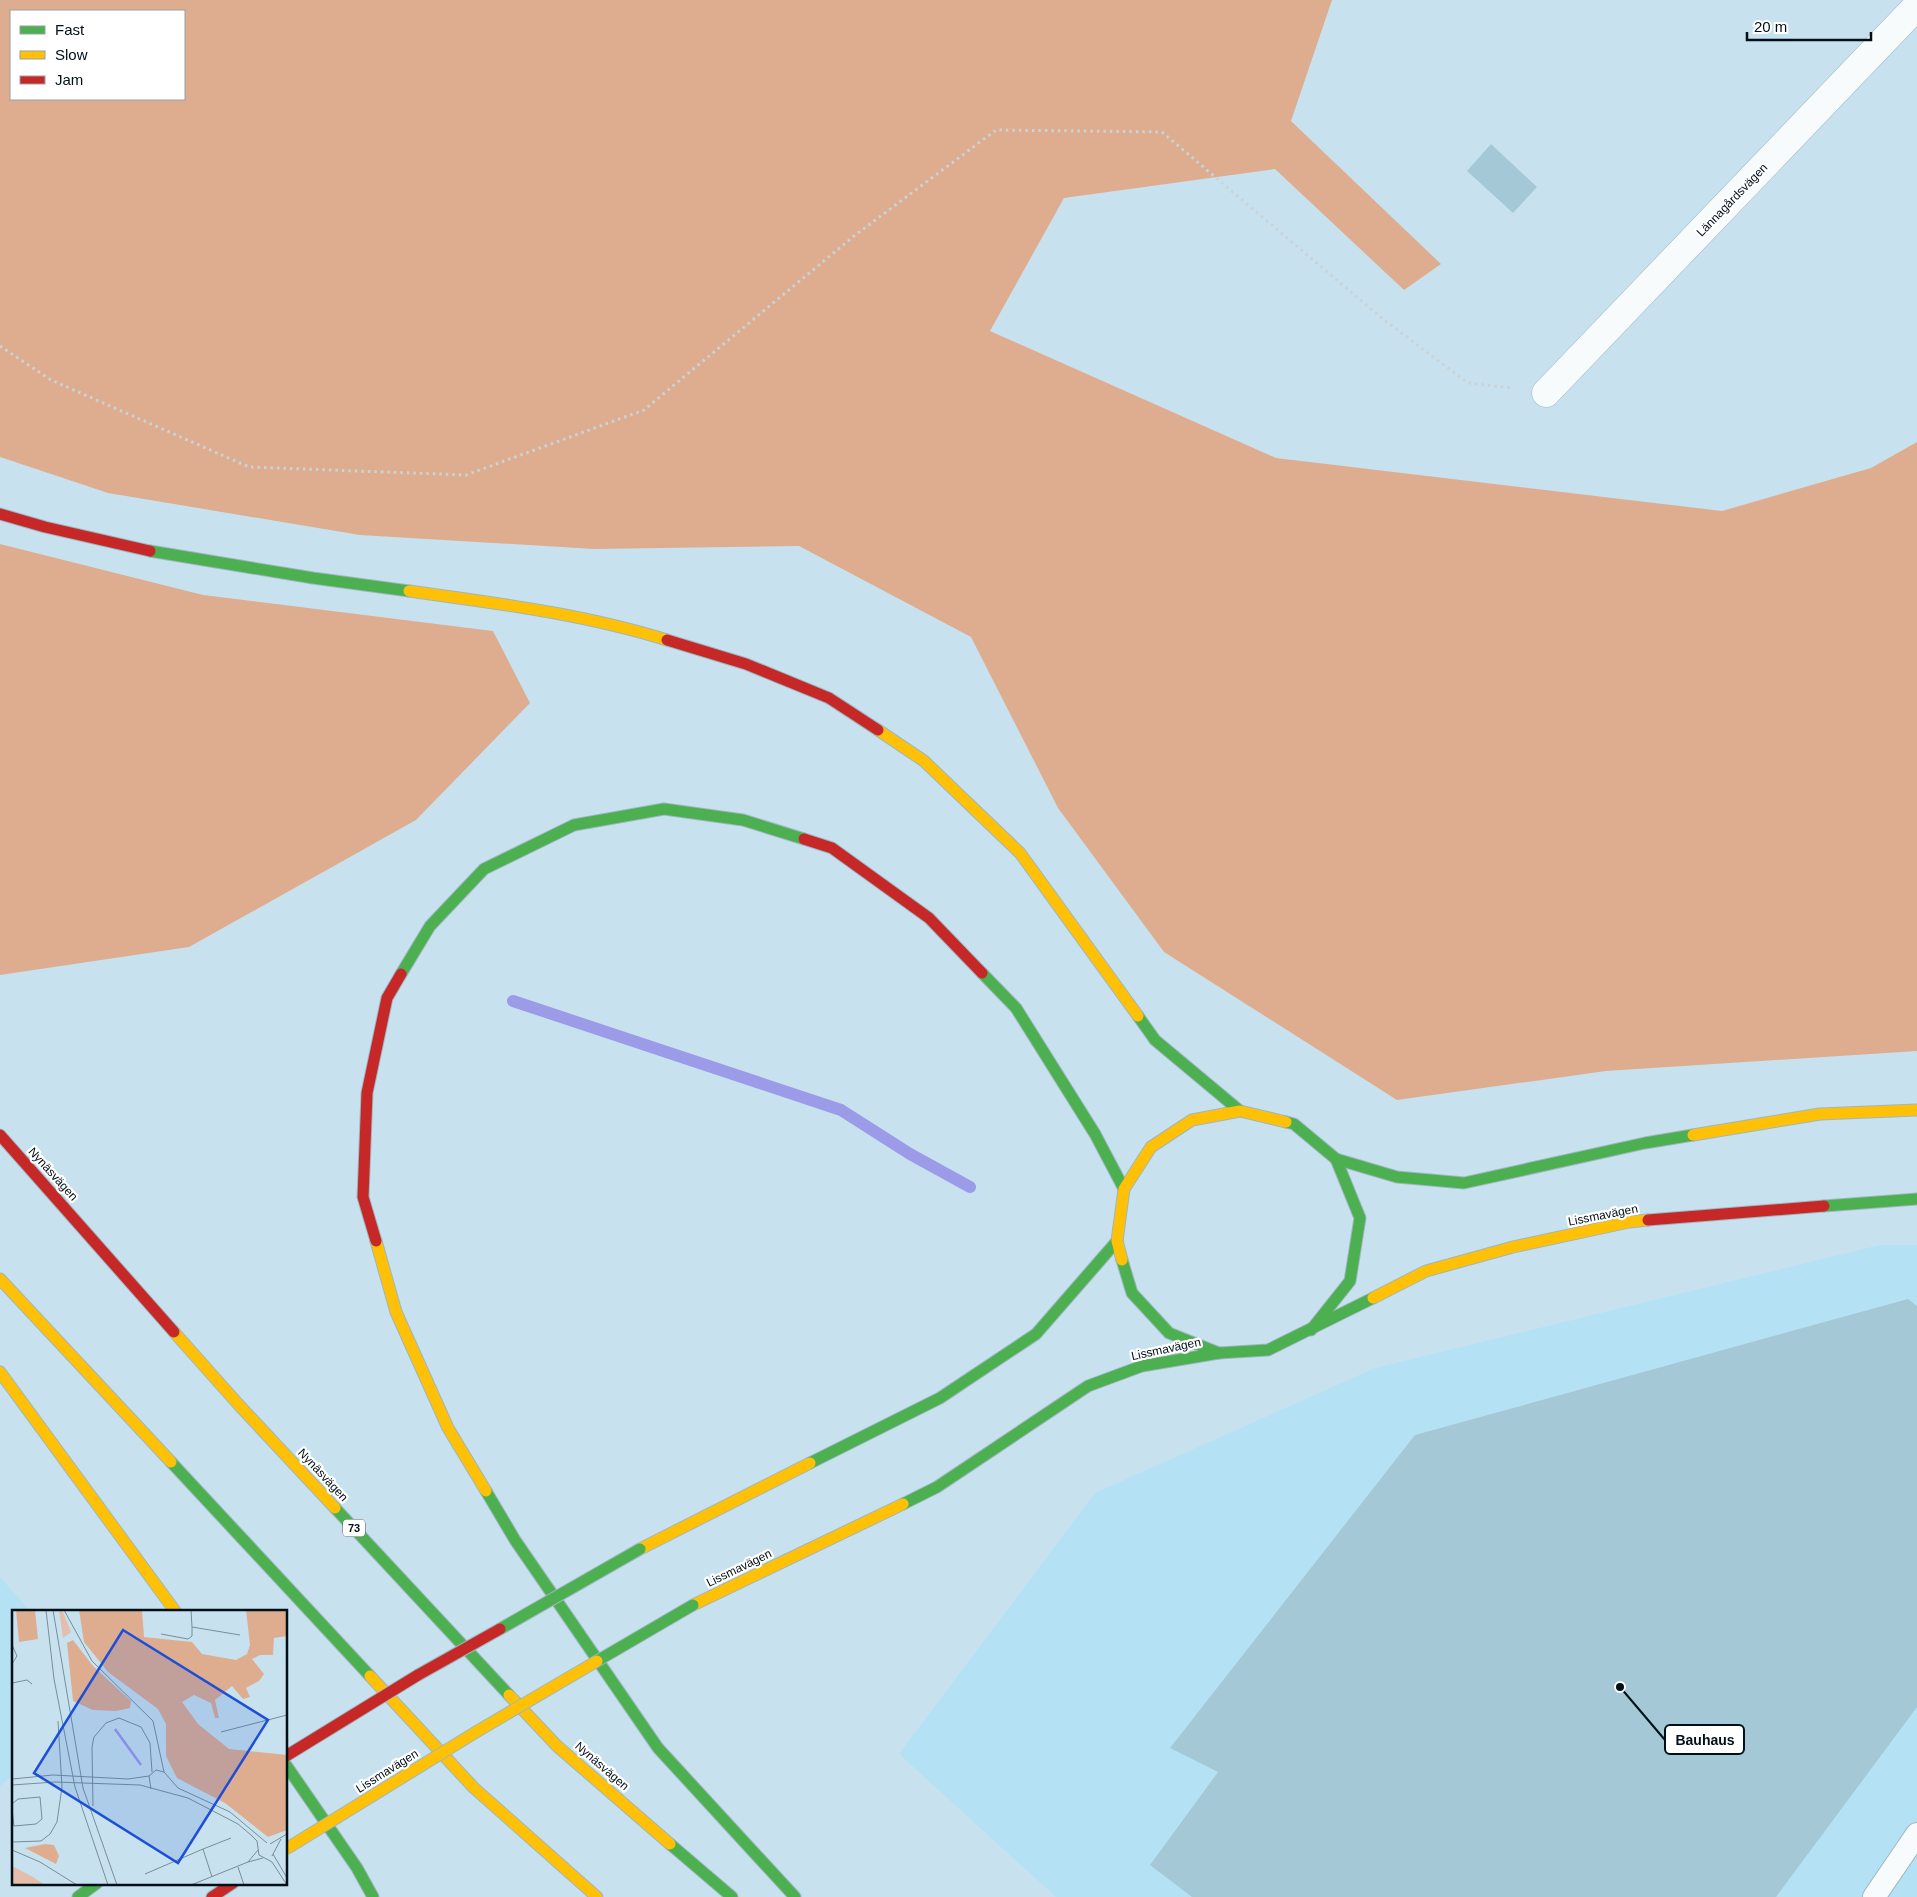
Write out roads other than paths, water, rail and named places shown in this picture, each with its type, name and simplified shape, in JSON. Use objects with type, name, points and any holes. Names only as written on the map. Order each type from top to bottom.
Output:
[{"type":"main road","points":[[0,514],[45,528],[138,549],[313,578],[475,600],[626,627],[746,664],[829,698],[924,761],[1020,853],[1155,1040],[1240,1111]]},
{"type":"main road","points":[[795,1897],[658,1748],[515,1540],[448,1428],[396,1312],[363,1198],[367,1093],[387,998],[430,926],[484,869],[574,825],[664,809],[743,820],[832,848],[929,918],[1016,1008],[1095,1134],[1124,1189]]},
{"type":"main road","points":[[1220,1353],[1169,1333],[1132,1293],[1117,1241],[1124,1189],[1151,1147],[1192,1120],[1240,1111],[1294,1124],[1336,1159],[1397,1177],[1464,1183],[1645,1143],[1820,1114],[1917,1110]]},
{"type":"main road","name":"Nynäsvägen","points":[[0,1135],[238,1404],[557,1746],[732,1897]]},
{"type":"main road","points":[[1312,1330],[1350,1281],[1360,1218],[1336,1159]]},
{"type":"main road","name":"Lissmavägen","points":[[288,1848],[476,1732],[693,1605],[937,1488],[1088,1386],[1142,1366],[1220,1353],[1268,1350],[1312,1330],[1426,1271],[1600,1228],[1629,1222],[1917,1199]]},
{"type":"main road","points":[[288,1755],[418,1675],[640,1549],[940,1398],[1036,1334],[1117,1241]]},
{"type":"main road","points":[[0,1279],[474,1788],[597,1897]]},
{"type":"main road","points":[[0,1372],[174,1610]]},
{"type":"main road","points":[[288,1768],[357,1868],[373,1897]]},
{"type":"main road","points":[[78,1897],[96,1884]]},
{"type":"main road","points":[[212,1897],[231,1884]]},
{"type":"street","name":"Lännagårdsvägen","points":[[1546,393],[1917,6]]},
{"type":"lane","points":[[1874,1897],[1917,1834]]},
{"type":"waterway","points":[[513,1001],[841,1110],[910,1154],[970,1187]]},
{"type":"place","name":"Bauhaus","points":[[1620,1687]]}]
